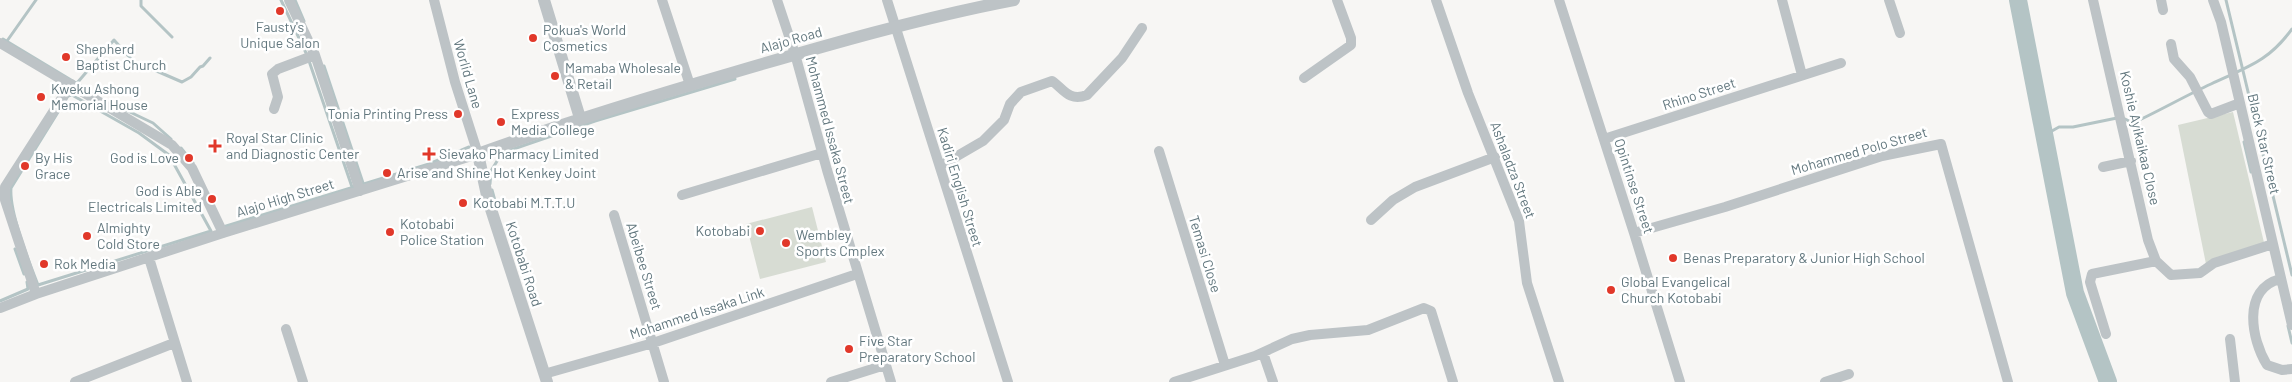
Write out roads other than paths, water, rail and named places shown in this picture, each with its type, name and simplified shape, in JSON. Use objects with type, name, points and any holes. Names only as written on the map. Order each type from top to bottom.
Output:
[{"type":"street","points":[[289,0],[315,55],[360,191]]},
{"type":"street","name":"Worlid Lane","points":[[434,0],[455,82],[478,154]]},
{"type":"street","points":[[544,0],[580,118]]},
{"type":"street","points":[[662,0],[690,85]]},
{"type":"street","name":"Mohammed Issaka Street","points":[[777,0],[795,54],[857,274],[891,382]]},
{"type":"street","name":"Kadiri English Street","points":[[887,0],[1008,382]]},
{"type":"street","name":"Alajo Road","points":[[580,118],[795,54],[895,27],[1014,0]]},
{"type":"street","points":[[1304,78],[1352,45],[1336,0]]},
{"type":"street","name":"Ashaladza Street","points":[[1436,0],[1468,93],[1495,157],[1520,226],[1527,283],[1559,382]]},
{"type":"street","name":"Opintinse Street","points":[[1559,0],[1680,382]]},
{"type":"street","points":[[1782,0],[1802,75]]},
{"type":"street","points":[[1889,0],[1900,33]]},
{"type":"street","name":"Koshie Ayikaikaa Close","points":[[2093,0],[2148,240],[2156,261],[2171,275],[2200,273],[2214,263],[2273,244]]},
{"type":"street","name":"Black Star Street","points":[[2213,0],[2240,103],[2292,325]]},
{"type":"street","points":[[940,166],[977,146],[1004,120],[1010,104],[1021,92],[1046,81],[1055,82],[1061,91],[1071,95],[1087,96],[1122,58],[1142,28]]},
{"type":"street","points":[[0,42],[161,137],[178,150],[192,168],[223,233]]},
{"type":"street","points":[[2172,44],[2174,59],[2190,77],[2208,112],[2211,114],[2240,103]]},
{"type":"street","points":[[274,109],[278,97],[272,74],[278,68],[315,55]]},
{"type":"street","name":"Rhino Street","points":[[1604,139],[1841,63]]},
{"type":"street","points":[[36,294],[5,200],[5,187],[71,84]]},
{"type":"street","name":"Alajo High Street","points":[[0,308],[36,294],[223,233],[478,154],[580,118]]},
{"type":"street","name":"Mohammed Polo Street","points":[[1634,233],[1882,156],[1941,144],[2008,382]]},
{"type":"street","name":"Temasi Close","points":[[1158,151],[1225,365]]},
{"type":"street","points":[[682,195],[822,152]]},
{"type":"street","name":"Kotobabi Road","points":[[478,154],[488,200],[546,378]]},
{"type":"street","points":[[1371,220],[1392,200],[1415,187],[1495,157]]},
{"type":"street","points":[[2102,167],[2131,162]]},
{"type":"street","name":"Abeibee Street","points":[[614,214],[664,382]]},
{"type":"street","points":[[149,258],[187,382]]},
{"type":"street","points":[[2106,334],[2090,282],[2092,274],[2156,261]]},
{"type":"street","name":"Mohammed Issaka Link","points":[[546,378],[857,274]]},
{"type":"street","points":[[2280,278],[2266,285],[2260,293],[2254,304],[2253,318],[2262,357],[2267,365],[2282,370],[2292,368]]},
{"type":"street","points":[[1174,382],[1263,353],[1292,339],[1310,335],[1368,330],[1424,308],[1430,311],[1453,382]]},
{"type":"street","points":[[286,329],[303,382]]},
{"type":"street","points":[[2230,339],[2235,382]]},
{"type":"street","points":[[75,382],[174,343]]},
{"type":"street","points":[[1263,353],[1273,382]]},
{"type":"street","points":[[832,382],[886,365]]},
{"type":"street","points":[[1824,382],[1849,374]]},
{"type":"waterway","points":[[7,41],[36,0]]},
{"type":"waterway","points":[[141,0],[141,6],[172,37]]},
{"type":"waterway","points":[[281,0],[307,55],[352,187]]},
{"type":"waterway","points":[[295,0],[304,21]]},
{"type":"waterway","points":[[2018,0],[2075,293],[2108,382]]},
{"type":"waterway","points":[[2226,0],[2292,275]]},
{"type":"waterway","points":[[2123,118],[2133,123],[2246,68],[2274,49],[2292,29]]},
{"type":"waterway","points":[[3,39],[81,86]]},
{"type":"waterway","points":[[77,83],[114,40],[133,61],[146,69],[152,69],[182,82],[191,77],[210,58]]},
{"type":"waterway","points":[[324,66],[363,183]]},
{"type":"waterway","points":[[490,184],[491,171],[502,153],[595,121],[735,79]]},
{"type":"waterway","points":[[72,95],[139,133],[169,155],[211,231],[38,285],[16,223],[11,188],[68,96],[72,95]]},
{"type":"waterway","points":[[113,104],[153,123],[171,139]]},
{"type":"waterway","points":[[2043,136],[2059,127],[2073,127],[2117,118]]},
{"type":"waterway","points":[[2244,142],[2251,172]]},
{"type":"waterway","points":[[223,227],[429,164],[469,147]]},
{"type":"waterway","points":[[181,148],[193,163]]},
{"type":"waterway","points":[[492,190],[497,208]]},
{"type":"waterway","points":[[15,249],[24,274]]},
{"type":"waterway","points":[[0,301],[28,289],[27,282]]},
{"type":"waterway","points":[[2288,326],[2292,343]]},
{"type":"place","name":"Fausty's Unique Salon","points":[[280,11]]},
{"type":"place","name":"Pokua's World Cosmetics","points":[[533,38]]},
{"type":"place","name":"Shepherd Baptist Church","points":[[66,57]]},
{"type":"place","name":"Mamaba Wholesale & Retail","points":[[555,76]]},
{"type":"place","name":"Kweku Ashong Memorial House","points":[[41,97]]},
{"type":"place","name":"Tonia Printing Press","points":[[458,114]]},
{"type":"place","name":"Express Media College","points":[[501,122]]},
{"type":"place","name":"Royal Star Clinic and Diagnostic Center","points":[[215,146]]},
{"type":"place","name":"Sievako Pharmacy Limited","points":[[429,154]]},
{"type":"place","name":"God is Love","points":[[189,158]]},
{"type":"place","name":"By His Grace","points":[[25,166]]},
{"type":"place","name":"Arise and Shine Hot Kenkey Joint","points":[[387,173]]},
{"type":"place","name":"God is Able Electricals Limited","points":[[212,199]]},
{"type":"place","name":"Kotobabi M.T.T.U","points":[[463,203]]},
{"type":"place","name":"Kotobabi","points":[[760,231]]},
{"type":"place","name":"Kotobabi Police Station","points":[[390,232]]},
{"type":"place","name":"Almighty Cold Store","points":[[87,236]]},
{"type":"place","name":"Wembley Sports Cmplex","points":[[786,243]]},
{"type":"place","name":"Benas Preparatory & Junior High School","points":[[1673,258]]},
{"type":"place","name":"Rok Media","points":[[44,264]]},
{"type":"place","name":"Global Evangelical Church Kotobabi","points":[[1611,290]]},
{"type":"place","name":"Five Star Preparatory School","points":[[849,349]]}]
